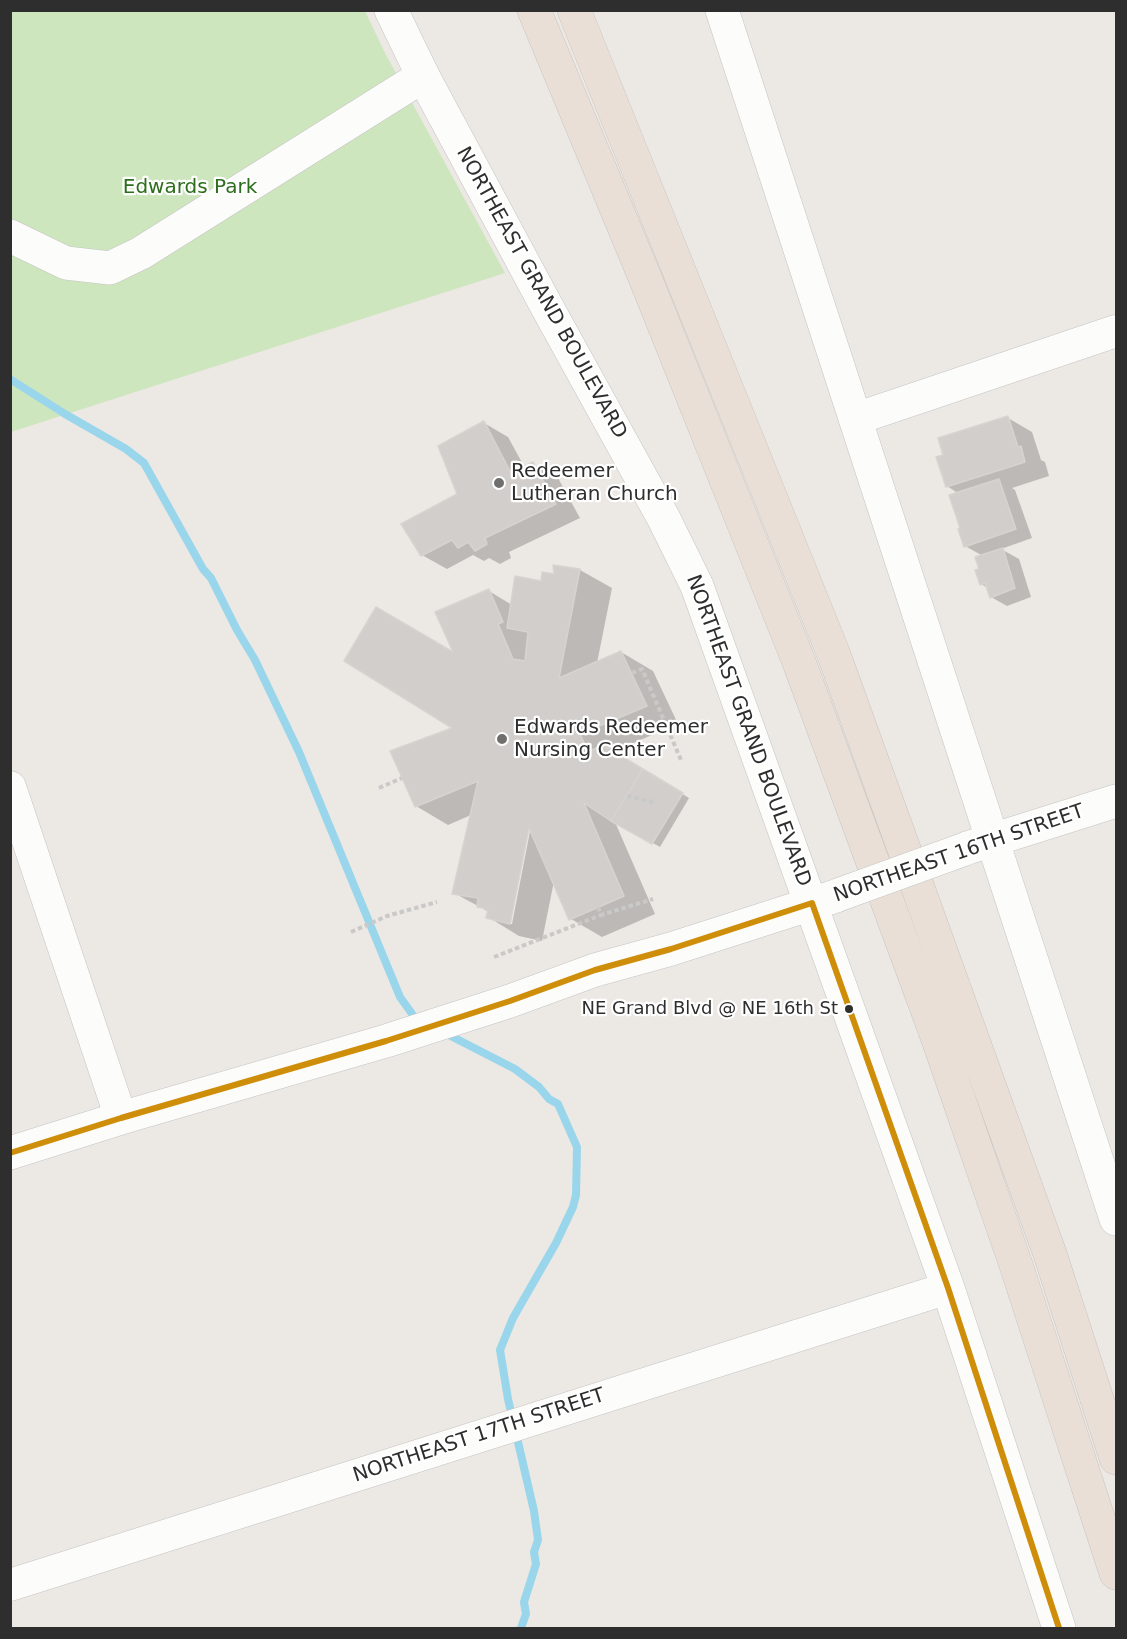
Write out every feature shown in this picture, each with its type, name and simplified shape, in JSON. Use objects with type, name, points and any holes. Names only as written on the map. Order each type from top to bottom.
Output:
[{"type":"highway","points":[[534,10],[646,280],[807,684],[938,1039],[1017,1268],[1116,1573]]},
{"type":"highway","points":[[574,10],[834,655],[1050,1254],[1116,1458]]},
{"type":"main road","name":"NORTHEAST GRAND BOULEVARD","points":[[391,10],[423,76],[658,508],[697,586],[825,899],[1059,1629]]},
{"type":"main road","points":[[722,10],[855,419],[978,844],[1116,1219]]},
{"type":"main road","points":[[10,236],[66,263],[110,268],[141,253],[423,76]]},
{"type":"main road","name":"NORTHEAST 16TH STREET","points":[[10,1153],[121,1118],[386,1041],[510,1001],[595,970],[671,949],[825,899],[978,844],[1116,801]]},
{"type":"street","points":[[855,419],[1116,331]]},
{"type":"street","points":[[10,787],[121,1118]]},
{"type":"street","name":"NORTHEAST 17TH STREET","points":[[10,1584],[948,1288]]},
{"type":"path","points":[[632,673],[642,669],[681,760]]},
{"type":"path","points":[[379,788],[402,778]]},
{"type":"path","points":[[627,796],[653,802]]},
{"type":"path","points":[[494,957],[601,915],[654,899]]},
{"type":"path","points":[[351,932],[387,916],[437,902]]},
{"type":"path","points":[[598,907],[601,915]]},
{"type":"green space","name":"Edwards Park","points":[[11,11],[365,11],[385,53],[505,273],[11,432]]},
{"type":"building","points":[[1008,416],[1025,462],[946,487],[936,457],[943,455],[938,438]]},
{"type":"building","name":"Redeemer Lutheran Church","points":[[484,421],[511,473],[533,462],[556,504],[485,538],[487,544],[475,551],[468,542],[458,548],[452,540],[421,556],[401,524],[457,494],[438,446]]},
{"type":"building","points":[[999,479],[1016,529],[964,547],[949,495]]},
{"type":"building","points":[[1003,548],[1015,588],[990,598],[985,583],[980,585],[975,570],[979,569],[975,557]]},
{"type":"building","name":"Edwards Redeemer Nursing Center","points":[[553,565],[580,569],[559,678],[621,651],[647,706],[580,734],[588,752],[603,745],[643,769],[611,821],[584,803],[624,896],[569,920],[529,828],[510,924],[486,918],[488,909],[477,907],[478,898],[452,894],[478,781],[415,807],[390,751],[452,728],[344,661],[376,607],[453,652],[435,612],[489,589],[503,622],[498,624],[513,659],[525,661],[528,632],[507,628],[515,576],[541,581],[542,572],[554,574]]},
{"type":"building","points":[[643,769],[683,793],[652,844],[611,821]]},
{"type":"waterway","points":[[10,379],[126,449],[144,463],[203,569],[211,578],[255,660],[299,752],[400,997],[415,1018],[420,1020]]},
{"type":"waterway","points":[[445,1033],[515,1069],[539,1087],[549,1099],[558,1104],[577,1147],[576,1195],[573,1207],[556,1243],[513,1318],[500,1350],[538,1540],[534,1552],[536,1564],[524,1602],[526,1614],[521,1628]]},
{"type":"transit line","points":[[10,1153],[121,1118],[386,1041],[510,1001],[595,970],[671,949],[812,903],[948,1288],[1059,1628]]},
{"type":"place","name":"Redeemer Lutheran Church","points":[[499,483]]},
{"type":"place","name":"Edwards Redeemer Nursing Center","points":[[502,739]]},
{"type":"place","name":"NE Grand Blvd @ NE 16th St","points":[[849,1009]]}]
